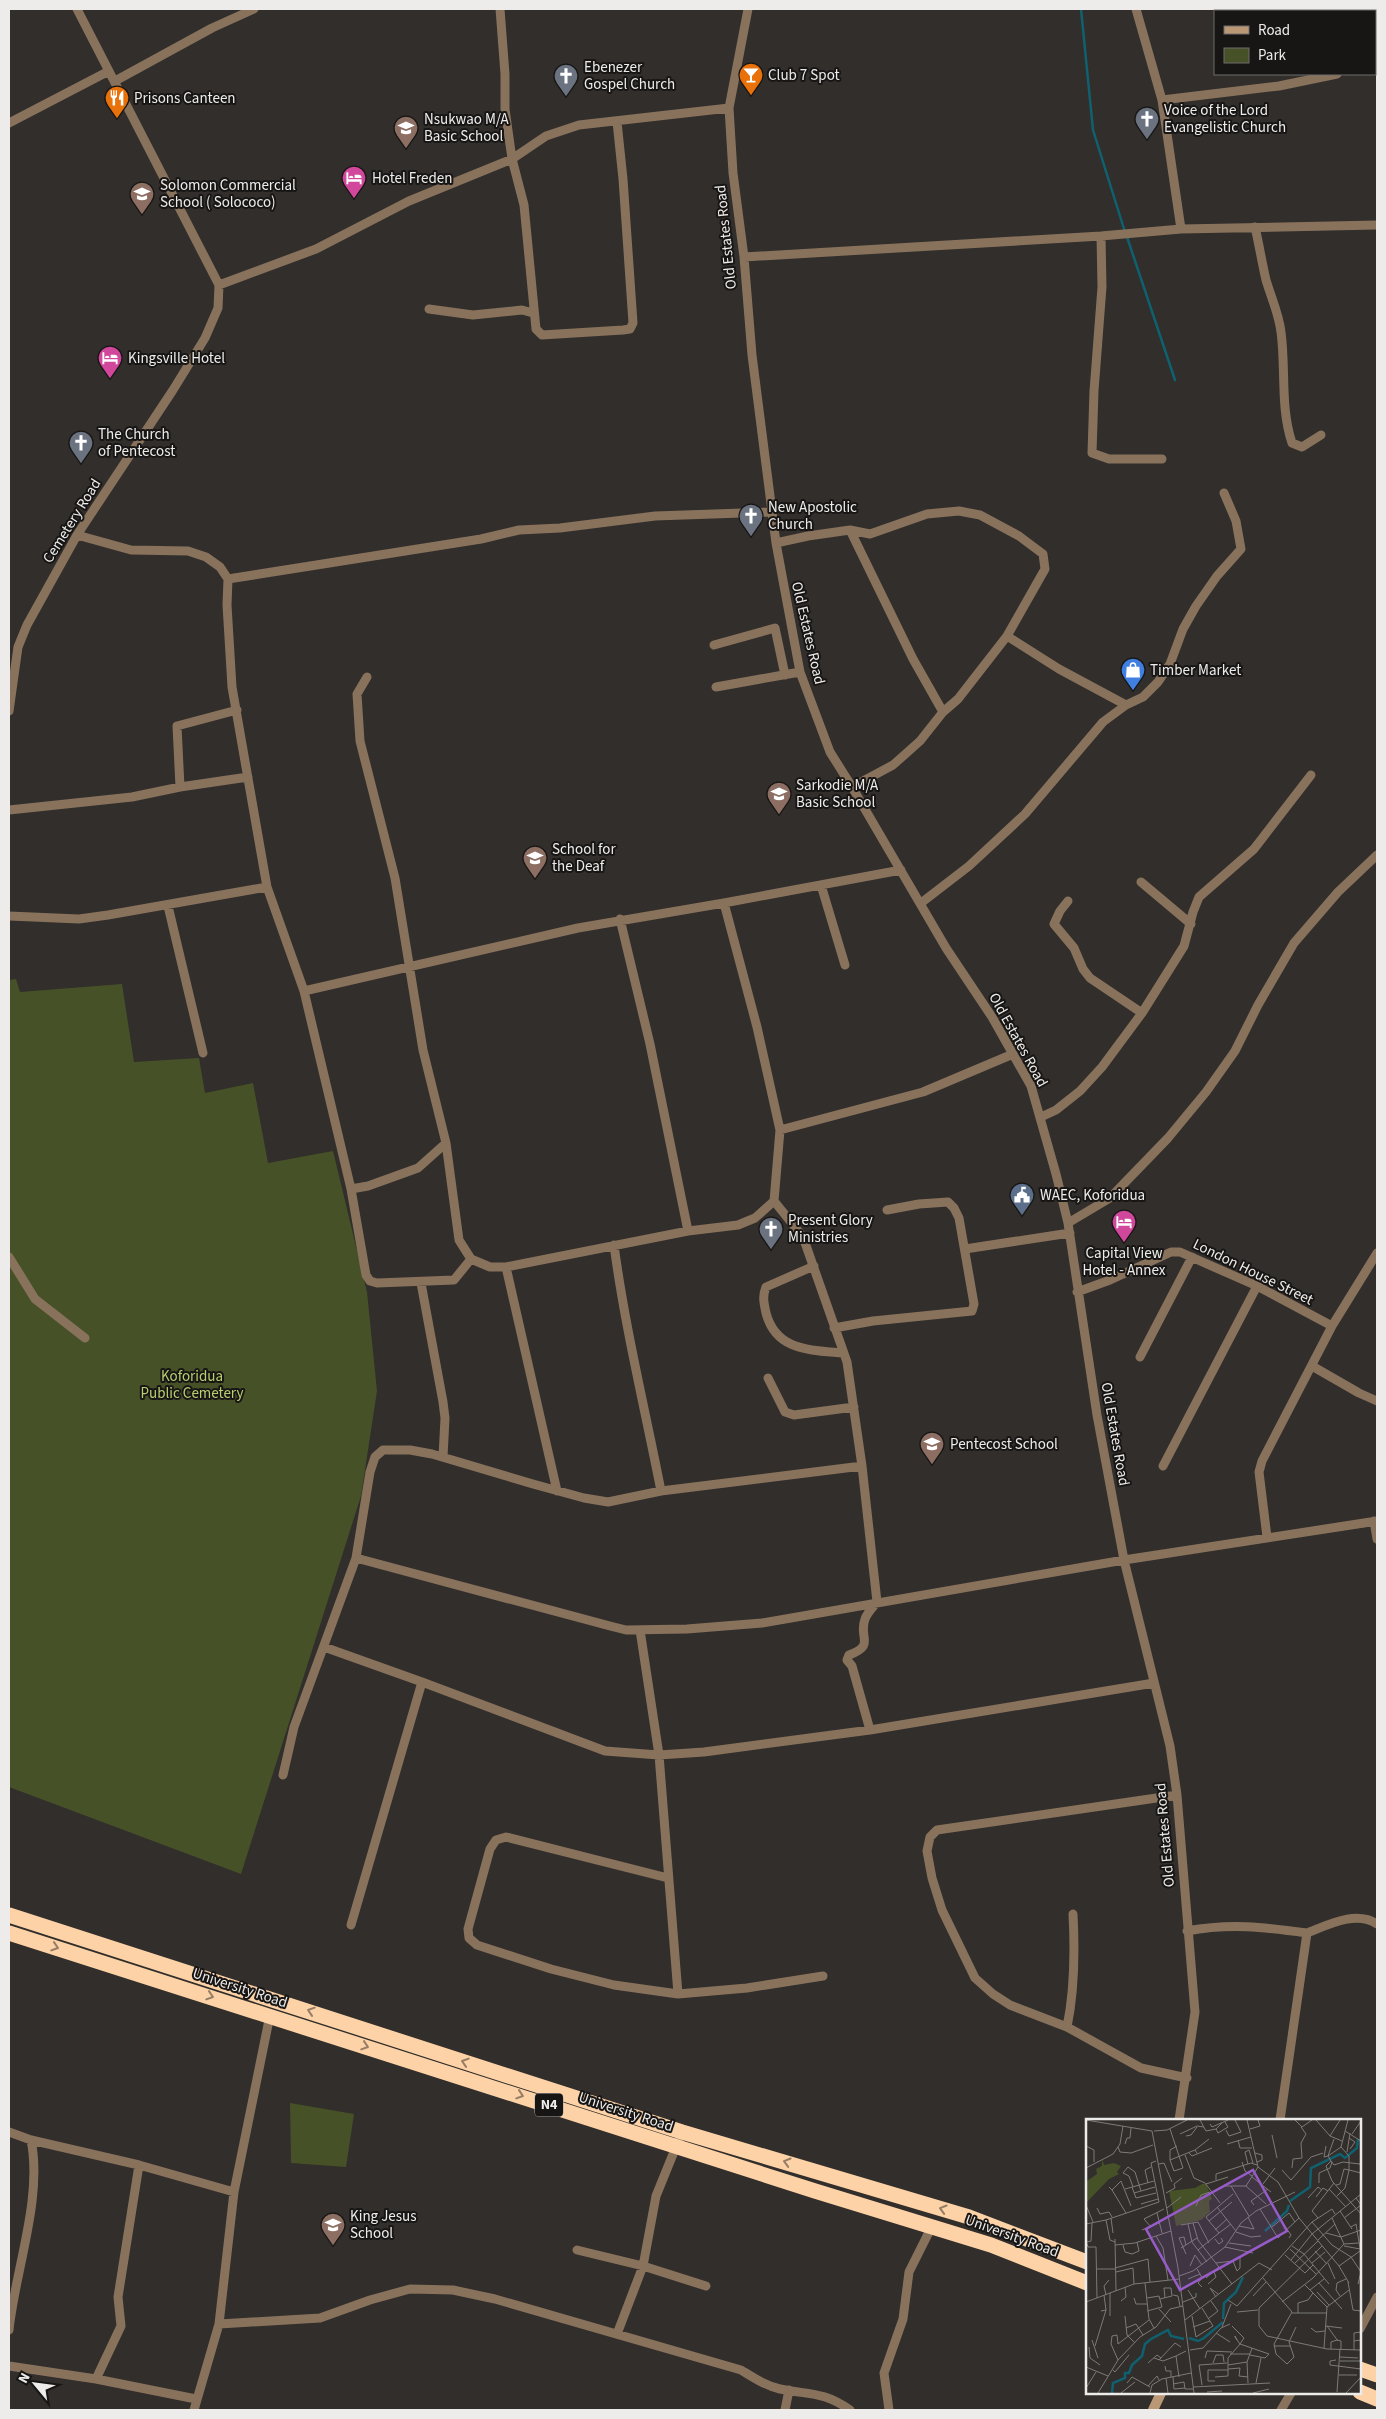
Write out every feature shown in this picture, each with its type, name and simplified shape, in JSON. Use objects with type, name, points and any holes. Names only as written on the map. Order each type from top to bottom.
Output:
[{"type":"highway","name":"University Road","points":[[9,1916],[682,2132],[969,2217],[1086,2262]]},
{"type":"highway","name":"University Road","points":[[9,1933],[270,2015],[677,2147],[932,2226],[991,2246],[1086,2283]]},
{"type":"highway","points":[[1361,2369],[1377,2375]]},
{"type":"highway","points":[[1361,2392],[1377,2399]]},
{"type":"street","name":"Cemetery Road","points":[[9,712],[18,647],[28,625],[77,535],[205,338],[218,308],[218,285],[77,9]]},
{"type":"street","points":[[115,81],[212,28],[254,9]]},
{"type":"street","points":[[500,9],[505,74],[505,109],[512,160],[524,205],[533,312],[536,329],[542,335],[630,329],[632,323],[629,251],[617,122]]},
{"type":"street","name":"Old Estates Road","points":[[748,9],[729,108],[733,173],[744,257],[752,355],[776,543],[800,672],[830,752],[1031,1086],[1068,1223],[1097,1416],[1124,1560],[1170,1746],[1195,2012],[1180,2119]]},
{"type":"street","points":[[1136,9],[1162,100],[1181,229]]},
{"type":"street","points":[[9,122],[109,72]]},
{"type":"street","points":[[1162,100],[1279,86],[1332,75]]},
{"type":"street","points":[[218,285],[316,249],[409,201],[512,160],[546,136],[579,125],[729,108]]},
{"type":"street","points":[[744,257],[1101,236],[1181,229],[1377,226]]},
{"type":"street","points":[[1255,227],[1266,278],[1281,330],[1284,361],[1283,388],[1292,443],[1302,446],[1321,435]]},
{"type":"street","points":[[1101,236],[1102,287],[1094,391],[1092,454],[1109,459],[1162,459]]},
{"type":"street","points":[[429,309],[473,315],[522,310],[533,312]]},
{"type":"street","points":[[921,902],[969,866],[1025,814],[1103,722],[1126,705],[1143,697],[1158,682],[1170,664],[1182,629],[1196,606],[1217,576],[1241,549],[1236,521],[1224,493]]},
{"type":"street","points":[[776,543],[850,530],[870,534],[928,514],[959,511],[980,515],[1036,547],[1043,554],[1045,570],[1007,636],[958,699],[943,712],[920,741],[893,765],[852,787]]},
{"type":"street","points":[[228,579],[482,539],[519,530],[560,528],[655,516],[772,512]]},
{"type":"street","points":[[850,530],[913,659],[943,712]]},
{"type":"street","points":[[77,535],[131,550],[188,551],[206,557],[220,567],[228,579],[226,605],[232,687],[267,887],[304,991],[351,1189],[366,1275],[370,1281],[377,1283],[402,1281],[421,1283],[454,1280],[470,1259]]},
{"type":"street","points":[[714,645],[776,628],[784,675]]},
{"type":"street","points":[[1007,636],[1059,669],[1126,705]]},
{"type":"street","points":[[716,687],[800,672]]},
{"type":"street","points":[[368,677],[357,694],[360,741],[395,878],[423,1050],[446,1143],[459,1240],[470,1259],[490,1267],[506,1267],[688,1231],[738,1225],[755,1218],[774,1201],[780,1130],[757,1027],[724,904]]},
{"type":"street","points":[[180,787],[177,726],[237,710]]},
{"type":"street","points":[[1040,1117],[1056,1110],[1080,1091],[1102,1067],[1142,1013],[1184,946],[1199,897],[1254,849],[1311,775]]},
{"type":"street","points":[[9,810],[132,797],[180,787],[248,777]]},
{"type":"street","points":[[1068,1223],[1110,1198],[1181,1123],[1235,1051],[1258,1004],[1294,943],[1338,892],[1377,855]]},
{"type":"street","points":[[304,991],[409,965],[620,920],[724,904],[900,870]]},
{"type":"street","points":[[1142,882],[1191,924]]},
{"type":"street","points":[[821,885],[845,965]]},
{"type":"street","points":[[9,916],[79,918],[168,906],[267,887]]},
{"type":"street","points":[[1068,901],[1060,911],[1054,924],[1074,948],[1083,969],[1090,978],[1142,1013]]},
{"type":"street","points":[[168,906],[203,1052]]},
{"type":"street","points":[[620,920],[650,1044],[688,1231]]},
{"type":"street","points":[[780,1130],[923,1092],[1013,1054]]},
{"type":"street","points":[[351,1189],[368,1186],[418,1168],[446,1143]]},
{"type":"street","points":[[774,1201],[803,1237],[842,1353],[847,1362],[862,1466],[877,1602],[865,1620],[865,1645],[861,1651],[849,1655],[847,1660],[852,1666],[870,1730]]},
{"type":"street","points":[[834,1328],[873,1321],[972,1311],[974,1304],[965,1249],[959,1218],[954,1208],[948,1202],[919,1204],[887,1210]]},
{"type":"street","points":[[965,1249],[1070,1233]]},
{"type":"street","points":[[614,1245],[622,1307],[638,1374],[661,1491]]},
{"type":"street","name":"London House Street","points":[[1077,1292],[1110,1280],[1171,1252],[1180,1252],[1257,1286],[1332,1326]]},
{"type":"street","points":[[1267,1538],[1260,1467],[1332,1326],[1377,1253]]},
{"type":"street","points":[[9,1257],[35,1299],[85,1338]]},
{"type":"street","points":[[1140,1357],[1192,1257]]},
{"type":"street","points":[[814,1266],[766,1287],[762,1297],[770,1328],[783,1340],[803,1350],[842,1353]]},
{"type":"street","points":[[506,1267],[556,1491]]},
{"type":"street","points":[[421,1283],[443,1402],[443,1457]]},
{"type":"street","points":[[1163,1466],[1257,1286]]},
{"type":"street","points":[[1312,1366],[1377,1401]]},
{"type":"street","points":[[768,1378],[785,1412],[794,1415],[854,1407]]},
{"type":"street","points":[[283,1775],[294,1727],[356,1558],[370,1472],[375,1457],[383,1450],[410,1450],[443,1457],[556,1491],[608,1502],[661,1491],[862,1466]]},
{"type":"street","points":[[356,1558],[610,1626],[640,1630],[688,1629],[762,1622],[1124,1560],[1376,1521],[1377,1539]]},
{"type":"street","points":[[640,1630],[659,1755],[678,1994]]},
{"type":"street","points":[[324,1647],[605,1751],[659,1755],[704,1752],[870,1730],[1154,1683]]},
{"type":"street","points":[[351,1924],[422,1682]]},
{"type":"street","points":[[1176,1795],[937,1830],[930,1837],[926,1851],[942,1910],[975,1978],[993,1994],[1010,2005],[1067,2027],[1141,2068],[1187,2078]]},
{"type":"street","points":[[668,1878],[506,1837],[496,1840],[490,1848],[468,1929],[469,1938],[477,1945],[551,1969],[614,1986],[678,1994],[746,1988],[823,1976]]},
{"type":"street","points":[[1067,2027],[1073,1998],[1075,1951],[1073,1914]]},
{"type":"street","points":[[1187,1931],[1205,1928],[1252,1926],[1307,1933],[1334,1922],[1360,1917],[1377,1924]]},
{"type":"street","points":[[1280,2119],[1307,1933]]},
{"type":"street","points":[[194,2410],[219,2324],[234,2192],[270,2015]]},
{"type":"street","points":[[9,2132],[31,2140],[139,2166],[234,2192]]},
{"type":"street","points":[[617,2334],[643,2266],[656,2196],[682,2132]]},
{"type":"street","points":[[9,2330],[10,2312],[28,2221],[35,2159],[31,2140]]},
{"type":"street","points":[[96,2379],[121,2326],[118,2297],[139,2166]]},
{"type":"street","points":[[889,2410],[884,2373],[902,2319],[909,2272],[932,2226]]},
{"type":"street","points":[[577,2250],[643,2266],[706,2286]]},
{"type":"street","points":[[219,2324],[320,2318],[370,2300],[410,2289],[453,2290],[495,2299],[741,2370],[761,2382],[789,2390],[827,2397],[850,2410]]},
{"type":"street","points":[[1361,2327],[1377,2298]]},
{"type":"street","points":[[9,2366],[96,2379],[196,2399]]},
{"type":"street","points":[[785,2410],[789,2390]]},
{"type":"street","points":[[1153,2410],[1161,2394]]},
{"type":"street","points":[[1281,2410],[1290,2394]]},
{"type":"green space","name":"Koforidua Public Cemetery","points":[[16,979],[20,992],[122,984],[134,1062],[199,1058],[205,1093],[253,1083],[268,1163],[333,1151],[367,1292],[377,1391],[361,1496],[241,1874],[9,1787],[9,980]]},
{"type":"green space","points":[[290,2103],[354,2114],[346,2167],[291,2163]]},
{"type":"waterway","points":[[1081,9],[1093,130],[1125,232]]},
{"type":"waterway","points":[[1127,237],[1175,380]]},
{"type":"place","name":"Club 7 Spot","points":[[751,96]]},
{"type":"place","name":"Ebenezer Gospel Church","points":[[566,97]]},
{"type":"place","name":"Prisons Canteen","points":[[117,119]]},
{"type":"place","name":"Voice of the Lord Evangelistic Church","points":[[1147,140]]},
{"type":"place","name":"Nsukwao M/A Basic School","points":[[406,149]]},
{"type":"place","name":"Hotel Freden","points":[[354,199]]},
{"type":"place","name":"Solomon Commercial School ( Solococo)","points":[[142,215]]},
{"type":"place","name":"Kingsville Hotel","points":[[110,379]]},
{"type":"place","name":"The Church of Pentecost","points":[[81,464]]},
{"type":"place","name":"New Apostolic Church","points":[[751,537]]},
{"type":"place","name":"Timber Market","points":[[1133,691]]},
{"type":"place","name":"Sarkodie M/A Basic School","points":[[779,815]]},
{"type":"place","name":"School for the Deaf","points":[[535,879]]},
{"type":"place","name":"WAEC, Koforidua","points":[[1022,1216]]},
{"type":"place","name":"Capital View Hotel - Annex","points":[[1124,1243]]},
{"type":"place","name":"Present Glory Ministries","points":[[771,1250]]},
{"type":"place","name":"Pentecost School","points":[[932,1465]]},
{"type":"place","name":"King Jesus School","points":[[333,2246]]}]
